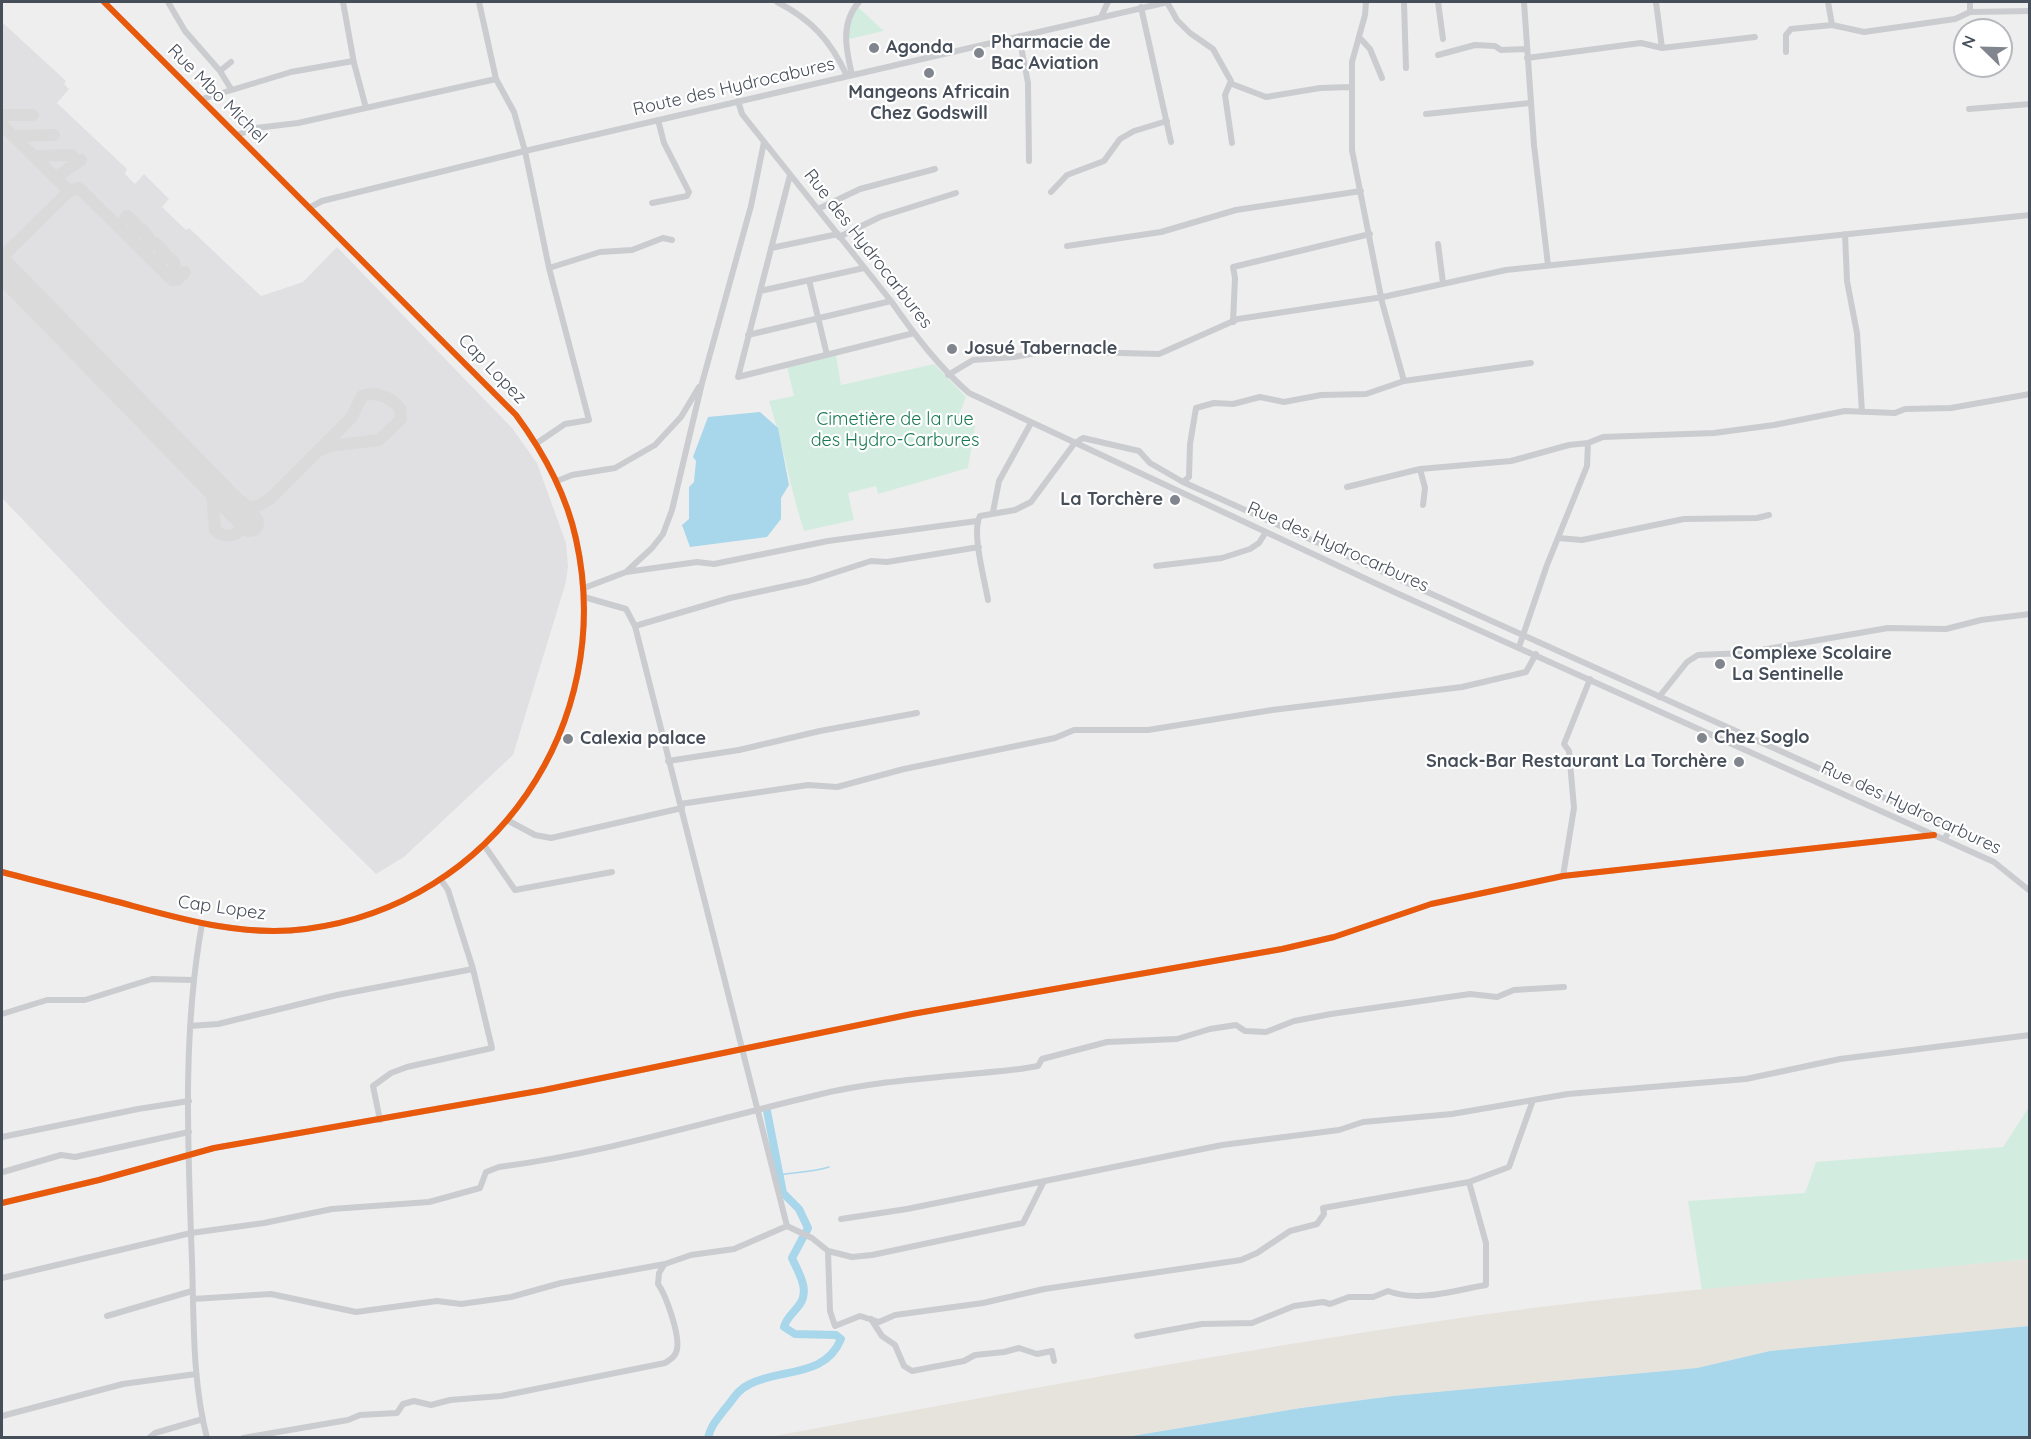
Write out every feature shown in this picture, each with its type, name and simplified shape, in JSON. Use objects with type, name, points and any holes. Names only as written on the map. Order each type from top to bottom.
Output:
[{"type":"street","name":"Rue Mbo Michel","points":[[104,2],[309,208]]},
{"type":"street","points":[[168,2],[185,31],[220,72],[231,89]]},
{"type":"street","points":[[343,2],[353,61],[366,108]]},
{"type":"street","points":[[479,2],[496,79],[514,112],[525,151],[549,268],[589,420],[565,424],[537,443]]},
{"type":"street","points":[[777,2],[801,13],[814,26],[849,76]]},
{"type":"street","points":[[849,76],[846,33],[848,21],[859,2]]},
{"type":"street","points":[[1101,17],[1108,2]]},
{"type":"street","points":[[1168,2],[1184,26],[1213,49],[1232,84],[1266,98],[1320,88],[1352,87]]},
{"type":"street","name":"Route des Hydrocabures","points":[[309,208],[322,201],[525,151],[1168,2]]},
{"type":"street","points":[[1366,2],[1352,62],[1351,137],[1383,297],[1404,381]]},
{"type":"street","points":[[1404,2],[1406,68]]},
{"type":"street","points":[[1438,2],[1443,39]]},
{"type":"street","points":[[1524,2],[1530,103],[1548,265]]},
{"type":"street","points":[[1656,2],[1662,48]]},
{"type":"street","points":[[1828,2],[1832,24]]},
{"type":"street","points":[[1970,2],[1970,12]]},
{"type":"street","points":[[1141,8],[1171,142]]},
{"type":"street","points":[[1786,52],[1786,35],[1791,29],[1832,24],[1863,32],[1955,19],[1970,12],[2030,10]]},
{"type":"street","points":[[1019,36],[1028,83],[1029,161]]},
{"type":"street","points":[[1359,37],[1370,49],[1382,78]]},
{"type":"street","points":[[1527,58],[1641,43],[1662,48],[1755,37]]},
{"type":"street","points":[[1438,55],[1474,45],[1495,46],[1501,50],[1526,49]]},
{"type":"street","points":[[202,99],[291,72],[353,61]]},
{"type":"street","points":[[220,72],[231,62]]},
{"type":"street","points":[[237,135],[256,128],[298,123],[496,79]]},
{"type":"street","points":[[1232,84],[1225,95],[1232,143]]},
{"type":"street","name":"Rue des Hydrocarbures","points":[[738,101],[742,114],[914,333],[948,375],[969,393],[1074,444],[1148,475],[1305,551],[1944,839],[2001,866],[2030,891]]},
{"type":"street","points":[[1426,114],[1530,103]]},
{"type":"street","points":[[1969,109],[2030,104]]},
{"type":"street","points":[[652,203],[687,196],[689,192],[664,143],[658,120]]},
{"type":"street","points":[[1051,192],[1067,176],[1104,161],[1120,139],[1134,130],[1167,121]]},
{"type":"street","points":[[626,572],[652,548],[663,534],[672,510],[702,383],[750,206],[764,142]]},
{"type":"street","points":[[818,209],[860,189],[935,169]]},
{"type":"street","points":[[790,175],[738,376],[914,333]]},
{"type":"street","points":[[1067,246],[1161,232],[1236,210],[1361,191]]},
{"type":"street","points":[[771,248],[838,235],[880,217],[956,193]]},
{"type":"street","name":"Cap Lopez","points":[[2,872],[202,924],[266,931],[326,926],[388,908],[441,880],[484,844],[507,820],[537,779],[564,724],[581,660],[584,588],[576,537],[557,481],[537,443],[505,402],[309,208]]},
{"type":"street","points":[[948,375],[973,360],[1014,357],[1047,351],[1159,354],[1233,322],[1260,314],[1383,297],[1506,270],[2030,215]]},
{"type":"street","points":[[1233,322],[1235,278],[1233,267],[1370,234]]},
{"type":"street","points":[[1845,234],[1847,281],[1857,333],[1862,412]]},
{"type":"street","points":[[549,268],[600,252],[632,250],[663,238],[672,240]]},
{"type":"street","points":[[1438,244],[1443,283]]},
{"type":"street","points":[[760,291],[864,268]]},
{"type":"street","points":[[809,280],[827,355]]},
{"type":"street","points":[[398,307],[403,300]]},
{"type":"street","points":[[748,335],[891,301]]},
{"type":"street","points":[[1183,482],[1189,477],[1196,408],[1214,404],[1233,404],[1260,397],[1284,402],[1321,395],[1366,394],[1404,381],[1531,363]]},
{"type":"street","points":[[557,481],[572,475],[615,468],[655,445],[681,417],[702,383]]},
{"type":"street","points":[[1347,487],[1420,469],[1512,461],[1603,437],[1714,432],[1774,425],[1845,411],[1895,413],[1905,409],[1952,408],[2030,394]]},
{"type":"street","points":[[993,512],[999,481],[1031,423]]},
{"type":"street","points":[[988,600],[979,547],[977,521],[980,516],[1015,510],[1031,502],[1074,444],[1083,438],[1128,447],[1183,482],[1918,813],[1946,827],[1949,832],[1944,839]]},
{"type":"street","points":[[1519,647],[1558,538],[1587,466],[1587,443]]},
{"type":"street","points":[[1420,469],[1425,488],[1423,505]]},
{"type":"street","points":[[1558,538],[1582,540],[1684,519],[1757,519],[1769,515]]},
{"type":"street","points":[[584,588],[626,572],[697,562],[714,564],[828,541],[977,521]]},
{"type":"street","points":[[1156,566],[1222,558],[1250,549],[1259,543],[1266,531]]},
{"type":"street","points":[[1305,551],[1311,539]]},
{"type":"street","points":[[635,626],[730,598],[809,581],[871,561],[887,562],[979,547]]},
{"type":"street","points":[[584,597],[626,609],[635,626],[787,1227]]},
{"type":"street","points":[[1659,697],[1687,662],[1698,655],[1744,653],[1888,628],[1946,629],[1981,620],[2030,614]]},
{"type":"street","points":[[507,820],[535,835],[551,838],[681,806],[808,785],[837,787],[904,769],[1055,738],[1074,730],[1148,730],[1272,710],[1462,687],[1526,672],[1536,654]]},
{"type":"street","points":[[1563,876],[1574,808],[1569,751],[1564,744],[1590,679]]},
{"type":"street","points":[[668,761],[740,750],[917,713]]},
{"type":"street","points":[[2,1203],[225,1146],[544,1090],[912,1014],[1282,949],[1334,937],[1431,904],[1563,876],[1934,835]]},
{"type":"street","points":[[484,844],[515,890],[612,872]]},
{"type":"street","points":[[380,1120],[373,1086],[391,1073],[492,1048],[473,969],[448,890],[441,880]]},
{"type":"street","points":[[202,924],[193,980],[190,1026],[189,1156],[196,1374],[207,1437]]},
{"type":"street","points":[[190,1026],[218,1024],[336,995],[473,969]]},
{"type":"street","points":[[2,1014],[46,1000],[85,1000],[152,979],[193,980]]},
{"type":"street","points":[[2,1278],[191,1233],[264,1224],[322,1211],[418,1203],[458,1196],[480,1188],[486,1172],[499,1167],[666,1135],[757,1108],[856,1087],[1038,1066],[1042,1059],[1107,1042],[1177,1039],[1209,1029],[1236,1025],[1245,1031],[1266,1032],[1294,1021],[1331,1014],[1470,994],[1497,997],[1514,990],[1564,987]]},
{"type":"street","points":[[842,1219],[907,1209],[1222,1145],[1339,1130],[1364,1122],[1452,1114],[1580,1093],[1746,1079],[1849,1057],[2030,1035]]},
{"type":"street","points":[[828,1251],[830,1311],[835,1326],[860,1316],[879,1322],[895,1315],[983,1303],[1044,1289],[1241,1260],[1257,1254],[1290,1231],[1317,1224],[1324,1214],[1323,1208],[1469,1182],[1509,1167],[1533,1100]]},
{"type":"street","points":[[2,1137],[138,1108],[189,1101]]},
{"type":"street","points":[[3,1173],[61,1155],[75,1157],[189,1132]]},
{"type":"street","points":[[193,1299],[270,1294],[356,1312],[437,1302],[461,1304],[510,1297],[561,1283],[665,1264],[691,1255],[734,1249],[787,1227],[812,1238],[828,1251],[852,1257],[872,1255],[1023,1223],[1044,1181]]},
{"type":"street","points":[[1137,1336],[1202,1324],[1252,1323],[1294,1306],[1323,1302],[1330,1304],[1349,1297],[1373,1297],[1388,1290],[1406,1296],[1421,1296],[1486,1285],[1486,1244],[1469,1182]]},
{"type":"street","points":[[243,1437],[348,1420],[360,1415],[397,1413],[403,1404],[414,1401],[431,1405],[450,1400],[501,1396],[665,1363],[675,1355],[678,1345],[665,1294],[658,1284],[659,1273],[665,1264]]},
{"type":"street","points":[[107,1316],[192,1291]]},
{"type":"street","points":[[870,1318],[882,1336],[895,1345],[904,1366],[912,1371],[964,1361],[975,1355],[1019,1348],[1037,1354],[1052,1351],[1054,1361]]},
{"type":"street","points":[[2,1416],[123,1384],[196,1374]]},
{"type":"street","points":[[149,1437],[158,1432],[203,1419]]},
{"type":"shaded area","points":[[2,22],[66,81],[64,84],[69,89],[57,103],[127,169],[125,174],[135,184],[144,174],[169,199],[162,207],[186,230],[189,228],[261,296],[303,282],[337,247],[512,428],[537,463],[566,543],[568,566],[566,582],[513,755],[404,857],[376,874],[109,610],[2,498]]},
{"type":"green space","points":[[855,8],[859,8],[884,31],[849,39],[849,21]]},
{"type":"green space","name":"Cimetière de la rue des Hydro-Carbures","points":[[836,355],[841,385],[934,364],[966,397],[959,415],[975,426],[968,468],[878,494],[876,486],[848,493],[854,520],[804,531],[769,401],[794,396],[787,366]]},
{"type":"green space","points":[[2029,1107],[2029,1259],[1702,1291],[1688,1201],[1805,1193],[1816,1162],[2003,1147]]},
{"type":"sand","points":[[2029,1259],[2029,1326],[1770,1351],[1697,1368],[1393,1396],[1301,1408],[1126,1437],[764,1438],[1207,1358],[1473,1316],[1681,1291]]},
{"type":"water","points":[[760,412],[778,428],[789,485],[781,498],[781,519],[767,537],[690,547],[682,525],[689,519],[689,487],[694,482],[696,461],[693,457],[708,417]]},
{"type":"water","points":[[2029,1326],[2029,1437],[1126,1437],[1301,1408],[1393,1396],[1697,1368],[1770,1351]]},
{"type":"waterway","points":[[708,1438],[714,1423],[742,1389],[762,1379],[813,1366],[834,1351],[841,1339],[836,1335],[795,1334],[784,1327],[803,1298],[802,1281],[792,1258],[808,1228],[799,1209],[783,1193],[767,1111]]},
{"type":"waterway","points":[[779,1175],[829,1167]]},
{"type":"taxiway","points":[[2,115],[33,115]]},
{"type":"taxiway","points":[[2,125],[69,191]]},
{"type":"taxiway","points":[[13,136],[54,135]]},
{"type":"taxiway","points":[[33,156],[72,155]]},
{"type":"taxiway","points":[[55,178],[81,160]]},
{"type":"taxiway","points":[[2,257],[69,191],[79,188],[172,280],[177,280],[185,272]]},
{"type":"taxiway","points":[[119,226],[127,216],[137,225],[130,235]]},
{"type":"taxiway","points":[[132,239],[140,229],[143,230],[149,238],[143,247]]},
{"type":"taxiway","points":[[145,252],[152,243],[155,243],[164,252],[155,263],[159,262]]},
{"type":"taxiway","points":[[159,263],[167,256],[174,262],[175,265],[168,276]]},
{"type":"taxiway","points":[[223,496],[233,498],[247,508],[260,505],[270,499],[351,418],[362,396],[367,394],[383,396],[400,408],[401,419],[379,440],[329,446],[320,450]]},
{"type":"taxiway","points":[[211,484],[215,530],[222,534],[229,536],[241,530],[246,517],[243,502]]},
{"type":"runway","points":[[2,268],[250,523]]},
{"type":"cycle path","points":[[2,872],[170,916],[237,929],[260,931],[306,929],[373,913],[433,884],[485,844],[527,794],[558,737],[578,674],[584,608],[576,539],[572,522],[553,474],[526,429],[516,415],[104,2]]},
{"type":"cycle path","points":[[2,1203],[99,1180],[214,1148],[544,1090],[912,1014],[1282,949],[1334,937],[1431,904],[1563,876],[1934,835]]},
{"type":"place","name":"Agonda","points":[[874,48]]},
{"type":"place","name":"Pharmacie de Bac Aviation","points":[[979,53]]},
{"type":"place","name":"Mangeons Africain Chez Godswill","points":[[929,73]]},
{"type":"place","name":"Josué Tabernacle","points":[[952,349]]},
{"type":"place","name":"La Torchère","points":[[1175,500]]},
{"type":"place","name":"Complexe Scolaire La Sentinelle","points":[[1720,664]]},
{"type":"place","name":"Chez Soglo","points":[[1702,738]]},
{"type":"place","name":"Calexia palace","points":[[568,739]]},
{"type":"place","name":"Snack-Bar Restaurant La Torchère","points":[[1739,762]]}]
